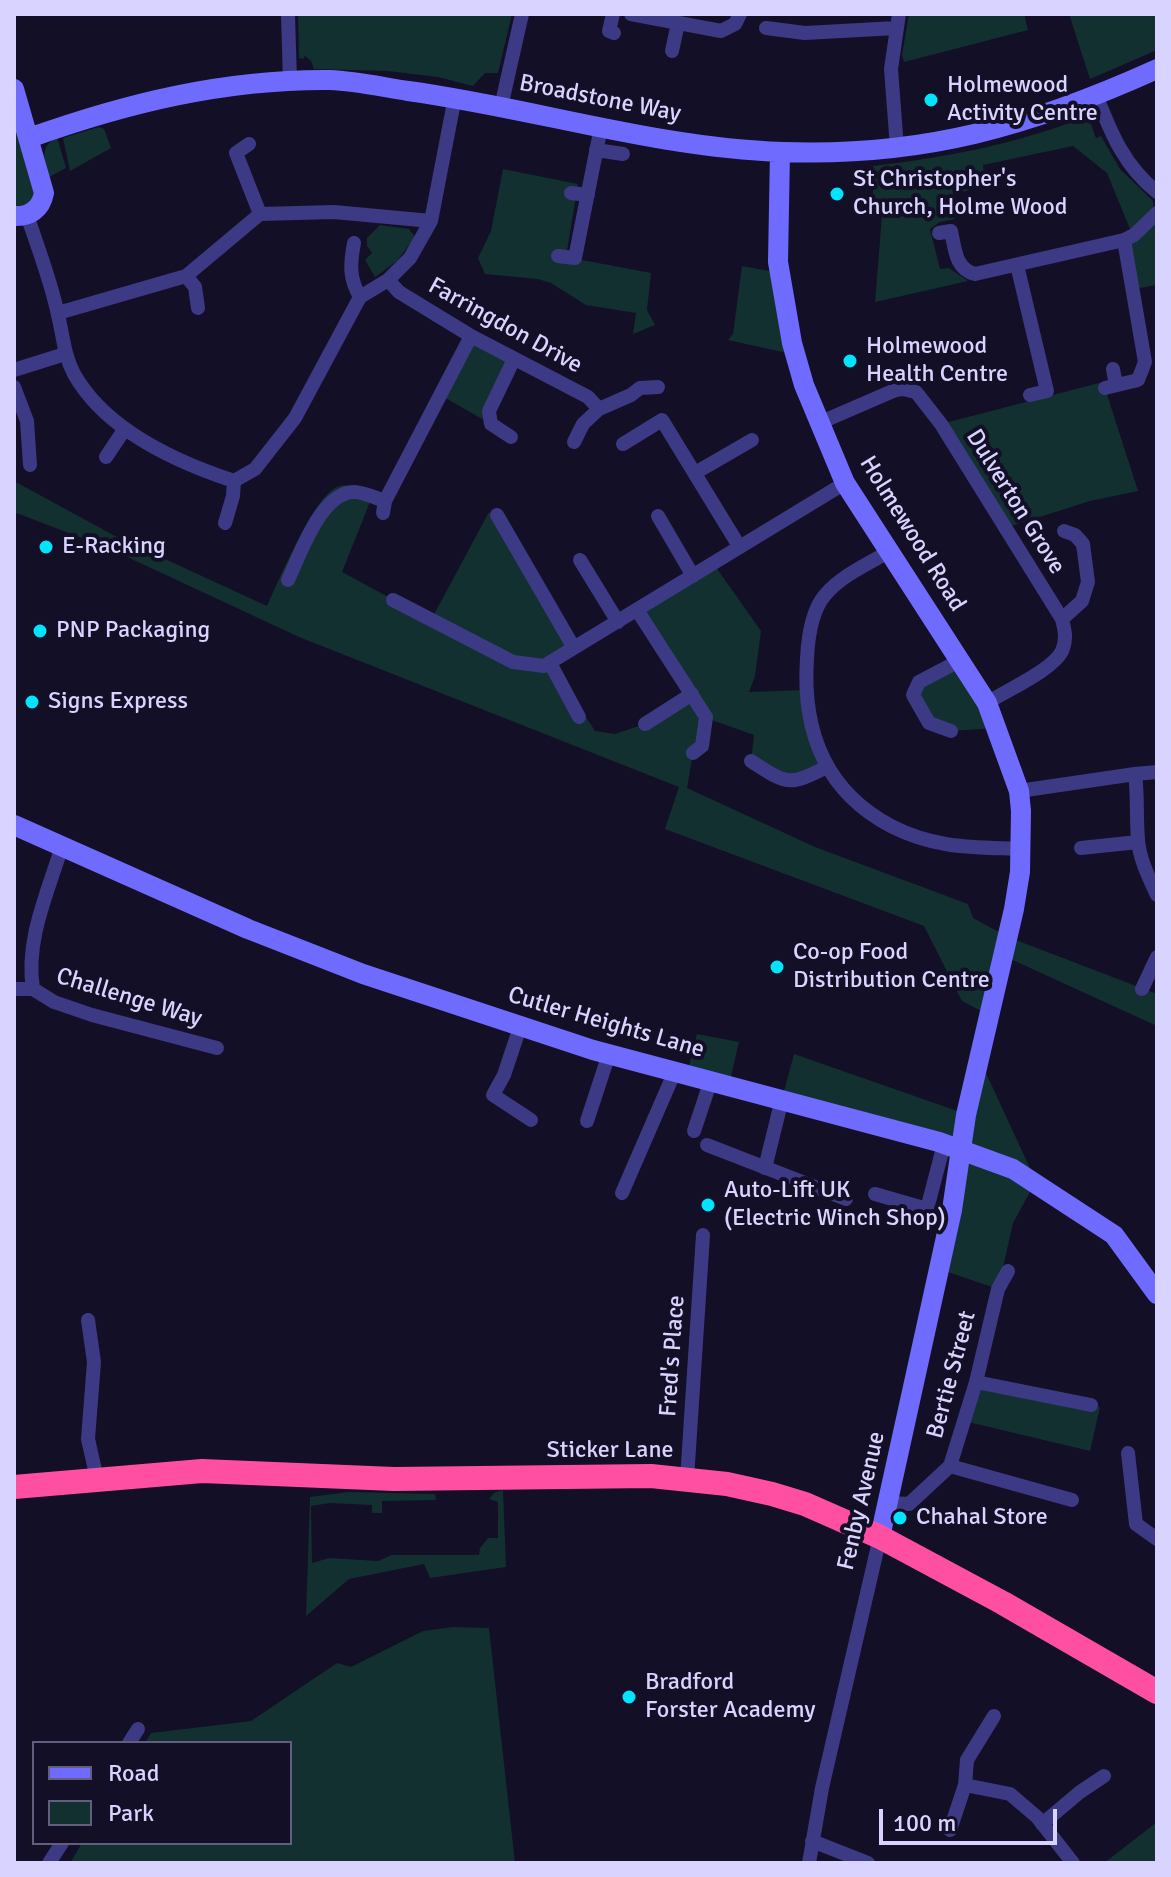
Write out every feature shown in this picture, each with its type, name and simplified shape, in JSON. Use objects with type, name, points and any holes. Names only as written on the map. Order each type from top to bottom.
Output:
[{"type":"highway","name":"Sticker Lane","points":[[14,1487],[202,1471],[394,1479],[651,1476],[772,1494],[805,1504],[880,1537],[1157,1692]]},
{"type":"street","points":[[288,14],[290,82]]},
{"type":"street","points":[[501,107],[522,14]]},
{"type":"street","points":[[613,14],[609,31],[614,33]]},
{"type":"street","points":[[631,14],[721,31],[735,24],[740,14]]},
{"type":"street","points":[[766,28],[805,33],[897,21],[891,85],[897,148]]},
{"type":"street","points":[[672,51],[678,23]]},
{"type":"street","name":"Broadstone Way","points":[[29,138],[96,114],[178,94],[258,83],[332,80],[455,97],[680,141],[780,152],[848,152],[973,136],[1096,95],[1157,69]]},
{"type":"street","points":[[14,89],[44,193],[40,206],[21,216],[58,313],[65,354],[75,376],[124,430],[199,469],[234,481],[255,469],[295,418],[360,297],[388,280],[410,258],[431,221],[455,97]]},
{"type":"street","points":[[1096,95],[1112,138],[1123,157],[1157,192]]},
{"type":"street","points":[[558,256],[575,258],[601,127]]},
{"type":"street","points":[[249,144],[236,153],[260,214]]},
{"type":"street","points":[[596,150],[623,154]]},
{"type":"street","name":"Holmewood Road","points":[[780,152],[778,262],[792,343],[804,385],[845,483],[987,703],[1019,791],[1021,849],[1014,909],[966,1115],[952,1147]]},
{"type":"street","points":[[571,193],[588,195]]},
{"type":"street","points":[[58,313],[186,276],[260,214],[334,212],[431,221]]},
{"type":"street","points":[[939,233],[951,231],[958,262],[967,272],[975,274],[1124,240],[1134,235],[1157,213]]},
{"type":"street","points":[[1113,369],[1111,387],[1138,380],[1150,340],[1124,240]]},
{"type":"street","points":[[354,243],[350,267],[353,285],[360,297]]},
{"type":"street","points":[[1017,265],[1047,391],[1030,395]]},
{"type":"street","points":[[186,276],[195,287],[198,308]]},
{"type":"street","name":"Farringdon Drive","points":[[388,280],[399,292],[471,336],[588,397],[599,409]]},
{"type":"street","points":[[288,580],[320,514],[336,497],[354,492],[380,502],[471,336]]},
{"type":"street","points":[[14,370],[65,354]]},
{"type":"street","points":[[511,437],[491,424],[489,411],[514,359]]},
{"type":"street","points":[[14,387],[27,421],[30,465]]},
{"type":"street","points":[[574,442],[583,424],[599,409],[640,388],[658,387]]},
{"type":"street","name":"Dulverton Grove","points":[[819,423],[893,391],[916,392],[941,424],[1062,619]]},
{"type":"street","points":[[623,444],[662,420],[739,546]]},
{"type":"street","points":[[106,457],[124,430]]},
{"type":"street","points":[[695,473],[752,440]]},
{"type":"street","points":[[225,523],[234,481]]},
{"type":"street","points":[[393,600],[513,662],[544,666],[845,483]]},
{"type":"street","points":[[497,515],[574,648]]},
{"type":"street","points":[[658,516],[693,576]]},
{"type":"street","points":[[987,703],[1042,670],[1061,654],[1066,634],[1062,619],[1082,601],[1088,582],[1083,544],[1075,535],[1064,531]]},
{"type":"street","points":[[890,551],[842,580],[823,597],[808,638],[805,690],[811,724],[827,767],[852,800],[892,826],[946,847],[1021,849]]},
{"type":"street","points":[[580,560],[618,622]]},
{"type":"street","points":[[637,610],[706,717],[702,746],[693,753]]},
{"type":"street","points":[[951,731],[929,723],[913,695],[919,682],[961,660]]},
{"type":"street","points":[[550,663],[579,717]]},
{"type":"street","points":[[645,724],[692,694]]},
{"type":"street","points":[[751,761],[783,782],[801,780],[827,767]]},
{"type":"street","points":[[1019,791],[1157,772]]},
{"type":"street","points":[[1135,774],[1139,804],[1138,842],[1157,895]]},
{"type":"street","name":"Cutler Heights Lane","points":[[14,825],[272,939],[363,974],[609,1054],[952,1147],[1013,1169],[1036,1181],[1114,1235],[1157,1294]]},
{"type":"street","points":[[1081,848],[1138,842]]},
{"type":"street","name":"Challenge Way","points":[[62,846],[43,898],[30,970],[33,989],[54,1002],[92,1015],[217,1048]]},
{"type":"street","points":[[1142,989],[1157,957]]},
{"type":"street","points":[[14,989],[33,989]]},
{"type":"street","points":[[520,1027],[504,1075],[493,1095],[531,1120]]},
{"type":"street","points":[[587,1121],[609,1054]]},
{"type":"street","points":[[622,1193],[675,1071]]},
{"type":"street","points":[[694,1131],[711,1080]]},
{"type":"street","points":[[765,1168],[782,1099]]},
{"type":"street","points":[[707,1145],[846,1199]]},
{"type":"street","points":[[875,1194],[927,1209],[952,1147]]},
{"type":"street","name":"Fenby Avenue","points":[[809,1863],[952,1210],[952,1147]]},
{"type":"street","name":"Fred's Place","points":[[687,1479],[703,1235]]},
{"type":"street","name":"Bertie Street","points":[[889,1503],[909,1504],[950,1466],[976,1382],[998,1289],[1008,1271]]},
{"type":"street","points":[[88,1320],[94,1362],[88,1439],[97,1479]]},
{"type":"street","points":[[976,1382],[1091,1405]]},
{"type":"street","points":[[1128,1453],[1136,1524],[1157,1539]]},
{"type":"street","points":[[950,1466],[1072,1500]]},
{"type":"street","points":[[950,1830],[965,1785],[967,1760],[994,1716]]},
{"type":"street","points":[[130,1741],[138,1729]]},
{"type":"street","points":[[1042,1824],[1104,1776]]},
{"type":"street","points":[[965,1785],[1010,1794],[1042,1824],[1073,1863]]},
{"type":"street","points":[[812,1841],[868,1863]]},
{"type":"street","points":[[49,1863],[61,1845]]},
{"type":"green space","points":[[298,14],[512,14],[498,73],[485,73],[473,86],[438,77],[388,71],[314,69],[305,56],[299,58]]},
{"type":"green space","points":[[909,14],[1024,14],[1028,30],[904,62],[902,55]]},
{"type":"green space","points":[[1069,14],[1157,14],[1157,50],[1090,79]]},
{"type":"green space","points":[[14,116],[37,187],[35,200],[14,209]]},
{"type":"green space","points":[[1088,116],[1096,138],[1101,136],[1120,169],[1153,201],[1154,208],[1130,229],[1107,173],[1073,146],[983,165],[986,186],[950,195],[955,219],[940,222],[930,229],[940,269],[949,268],[968,281],[875,302],[883,203],[873,203],[873,166],[982,148]]},
{"type":"green space","points":[[99,127],[104,129],[111,148],[70,171],[63,138]]},
{"type":"green space","points":[[57,137],[66,168],[49,177],[45,150]]},
{"type":"green space","points":[[503,169],[578,184],[566,257],[651,273],[647,310],[655,325],[633,334],[636,313],[586,305],[551,283],[538,279],[485,274],[478,258],[491,231]]},
{"type":"green space","points":[[1157,213],[1157,285],[1134,289],[1124,240]]},
{"type":"green space","points":[[380,225],[409,229],[415,237],[397,261],[375,277],[365,260],[372,253],[367,246],[367,238]]},
{"type":"green space","points":[[742,266],[780,273],[796,355],[728,340],[733,334]]},
{"type":"green space","points":[[471,336],[514,359],[491,424],[440,395]]},
{"type":"green space","points":[[1103,382],[1138,491],[1090,501],[1005,528],[941,424]]},
{"type":"green space","points":[[14,481],[115,536],[267,606],[307,522],[328,494],[342,486],[369,490],[374,492],[342,572],[431,620],[489,512],[574,648],[551,663],[595,731],[615,734],[645,724],[691,694],[637,610],[713,563],[761,631],[755,676],[749,692],[805,690],[827,767],[801,780],[751,761],[754,735],[706,718],[693,753],[687,788],[815,847],[968,904],[973,918],[1008,937],[1157,994],[1157,1026],[1004,956],[989,1015],[962,1001],[924,926],[665,829],[679,787],[299,637],[108,548],[14,512]]},
{"type":"green space","points":[[961,660],[996,728],[951,731],[929,723],[913,695]]},
{"type":"green space","points":[[697,1034],[739,1042],[729,1085],[687,1074]]},
{"type":"green space","points":[[794,1054],[966,1114],[979,1058],[1036,1181],[1013,1223],[998,1289],[939,1269],[961,1150],[782,1099]]},
{"type":"green space","points":[[976,1382],[1100,1407],[1090,1451],[964,1421]]},
{"type":"green space","points":[[503,1490],[506,1567],[430,1578],[424,1564],[349,1579],[306,1616],[310,1497],[348,1492],[435,1494],[436,1500],[382,1501],[382,1513],[372,1513],[372,1505],[330,1503],[311,1506],[312,1563],[329,1558],[378,1561],[392,1555],[479,1555],[488,1538],[498,1538],[498,1502],[489,1499]]},
{"type":"green space","points":[[453,1627],[489,1628],[515,1863],[70,1863],[81,1845],[292,1845],[292,1741],[146,1741],[151,1733],[251,1721],[337,1663],[351,1667],[423,1631]]},
{"type":"green space","points":[[1157,1822],[1157,1863],[1104,1863]]},
{"type":"place","name":"Holmewood Activity Centre","points":[[931,100]]},
{"type":"place","name":"St Christopher's Church, Holme Wood","points":[[837,194]]},
{"type":"place","name":"Holmewood Health Centre","points":[[850,361]]},
{"type":"place","name":"E-Racking","points":[[46,547]]},
{"type":"place","name":"PNP Packaging","points":[[40,631]]},
{"type":"place","name":"Signs Express","points":[[32,702]]},
{"type":"place","name":"Co-op Food Distribution Centre","points":[[777,967]]},
{"type":"place","name":"Auto-Lift UK (Electric Winch Shop)","points":[[708,1205]]},
{"type":"place","name":"Chahal Store","points":[[900,1518]]},
{"type":"place","name":"Bradford Forster Academy","points":[[629,1697]]}]
